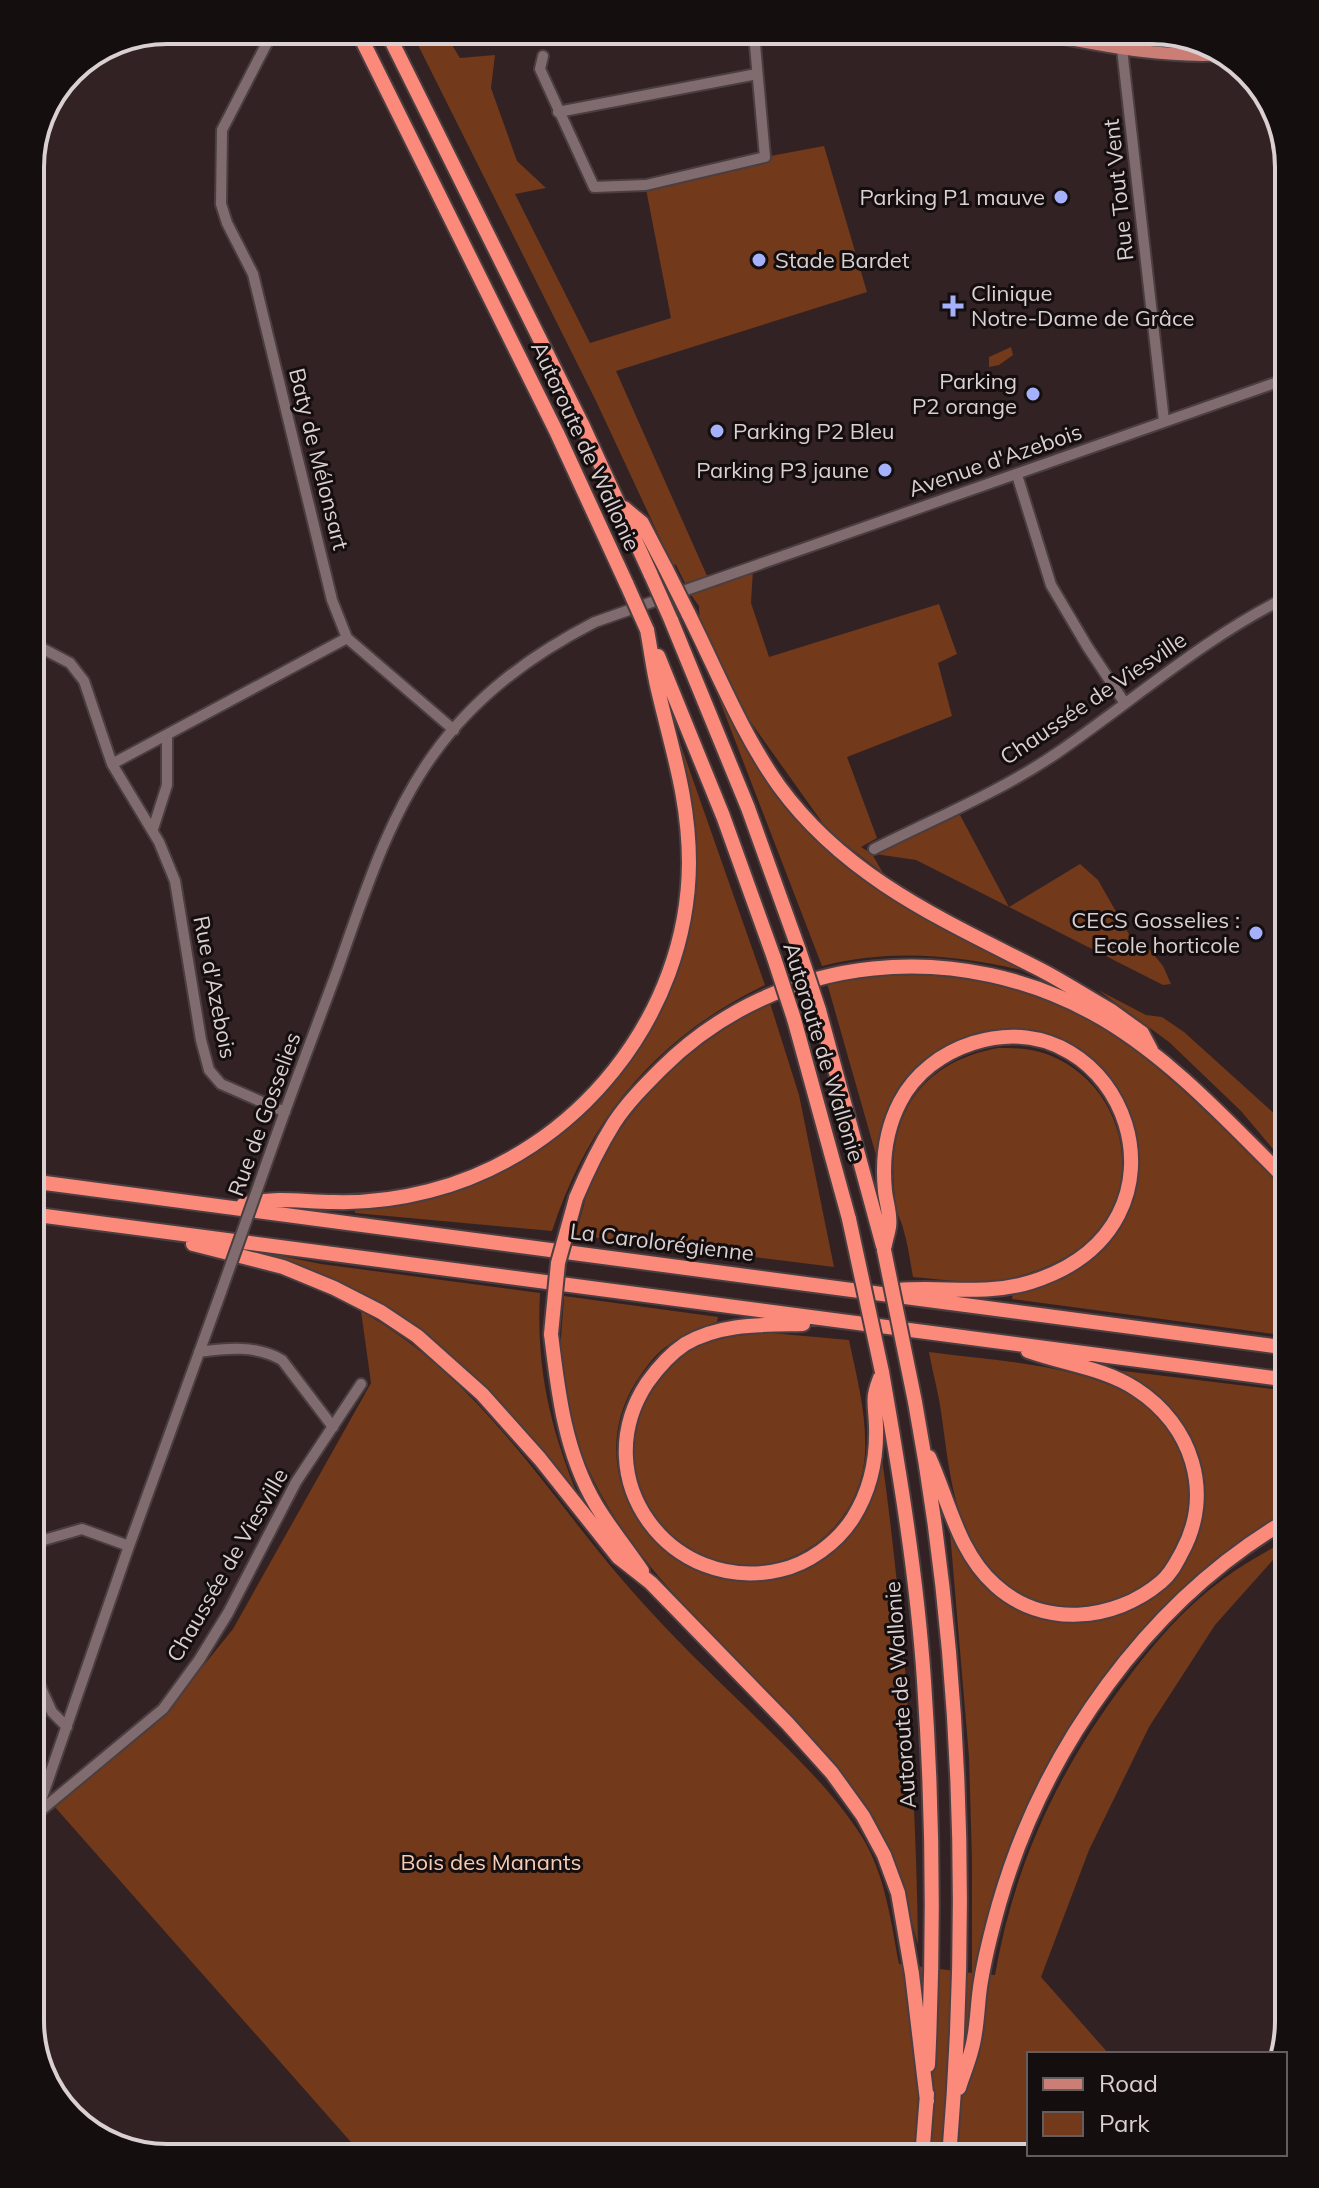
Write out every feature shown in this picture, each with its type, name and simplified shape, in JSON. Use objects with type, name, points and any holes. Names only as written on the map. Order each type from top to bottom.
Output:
[{"type":"highway","name":"Autoroute de Wallonie","points":[[364,44],[550,419],[647,630],[723,816],[774,958],[849,1219],[882,1372],[880,1398],[911,1555],[924,1678],[933,1899],[923,2144]]},
{"type":"highway","name":"Autoroute de Wallonie","points":[[393,44],[465,184],[619,504],[671,620],[748,808],[799,950],[884,1223]]},
{"type":"highway","points":[[619,504],[642,523],[749,736],[779,785],[812,827],[844,857],[890,890],[1110,1010],[1142,1033],[1154,1054]]},
{"type":"highway","points":[[234,1208],[259,1199],[362,1202],[429,1191],[472,1177],[527,1150],[555,1130],[600,1088],[631,1049],[651,1017],[678,943],[689,864],[683,786],[658,690],[647,630]]},
{"type":"highway","points":[[651,1583],[596,1504],[573,1456],[559,1405],[551,1334],[558,1263],[576,1198],[615,1121],[679,1051],[711,1028],[748,1006],[810,979],[880,967],[914,966],[989,973],[1068,1001],[1104,1020],[1154,1054],[1275,1169]]},
{"type":"highway","points":[[870,1293],[922,1288],[1007,1289],[1032,1282],[1078,1259],[1098,1245],[1114,1225],[1124,1203],[1130,1175],[1131,1144],[1124,1116],[1103,1082],[1072,1055],[1055,1046],[1010,1038],[986,1039],[959,1048],[933,1062],[916,1078],[900,1102],[889,1128],[885,1155],[884,1250],[915,1402],[922,1442],[944,1613],[958,1787],[959,1899],[950,2144]]},
{"type":"highway","name":"La Carolorégienne","points":[[44,1183],[1275,1346]]},
{"type":"highway","points":[[44,1216],[1275,1378]]},
{"type":"highway","points":[[133,1228],[283,1267],[381,1312],[417,1336],[482,1394],[540,1459],[618,1557],[651,1583],[788,1724],[832,1773],[863,1816],[884,1855],[898,1893],[912,1974],[927,2101]]},
{"type":"highway","points":[[843,1322],[743,1325],[712,1333],[685,1345],[654,1372],[634,1406],[626,1448],[631,1488],[652,1527],[686,1557],[718,1570],[753,1574],[788,1568],[821,1551],[852,1521],[866,1494],[873,1468],[880,1398]]},
{"type":"highway","points":[[922,1442],[966,1550],[998,1588],[1038,1610],[1069,1616],[1093,1614],[1119,1606],[1131,1602],[1162,1581],[1174,1567],[1192,1528],[1198,1493],[1195,1464],[1175,1424],[1137,1389],[1116,1378],[1056,1362],[1001,1342]]},
{"type":"highway","points":[[953,2108],[973,2046],[981,1982],[999,1903],[1027,1825],[1057,1765],[1088,1712],[1174,1608],[1224,1564],[1275,1529]]},
{"type":"main road","points":[[1096,44],[1203,56]]},
{"type":"street","name":"Baty de Mélonsart","points":[[266,44],[222,130],[223,214],[253,274],[332,600],[347,638],[454,730]]},
{"type":"street","points":[[543,56],[540,69],[594,187],[646,185],[765,157],[755,44]]},
{"type":"street","name":"Rue Tout Vent","points":[[1122,49],[1164,421]]},
{"type":"street","points":[[558,112],[757,74]]},
{"type":"street","name":"Avenue d'Azebois","points":[[714,578],[1275,383]]},
{"type":"street","points":[[1017,475],[1051,585],[1124,702]]},
{"type":"street","name":"Rue de Gosselies","points":[[44,1793],[129,1546],[366,888],[407,798],[433,755],[454,730],[481,700],[518,667],[595,622],[714,578]]},
{"type":"street","name":"Chaussée de Viesville","points":[[874,849],[976,800],[1055,754],[1124,702],[1252,614],[1275,603]]},
{"type":"street","points":[[112,764],[347,638]]},
{"type":"street","name":"Rue d'Azebois","points":[[44,649],[70,663],[84,681],[112,764],[153,829],[175,881],[201,1040],[209,1070],[221,1084],[285,1112]]},
{"type":"street","points":[[153,829],[167,785],[167,735]]},
{"type":"street","points":[[199,1352],[227,1348],[252,1349],[282,1360],[333,1427]]},
{"type":"street","name":"Chaussée de Viesville","points":[[44,1807],[163,1709],[228,1613],[296,1482],[361,1384]]},
{"type":"street","points":[[44,1540],[82,1529],[129,1546]]},
{"type":"street","points":[[44,1695],[52,1712],[67,1727]]},
{"type":"green space","name":"Stade Bardet","points":[[418,44],[451,44],[460,58],[495,55],[491,88],[517,161],[546,188],[515,194],[590,343],[671,318],[646,189],[765,157],[824,146],[867,292],[616,371],[708,578],[685,583],[676,565],[672,564],[596,401]]},
{"type":"green space","points":[[1011,347],[1013,355],[999,365],[989,367],[989,357]]},
{"type":"green space","points":[[753,569],[751,603],[769,657],[939,604],[957,654],[938,663],[952,716],[847,757],[877,838],[861,847],[872,854],[883,873],[829,832],[740,707],[700,630],[699,606],[689,592]]},
{"type":"green space","points":[[711,678],[767,781],[818,842],[842,864],[911,911],[1030,972],[978,961],[926,956],[874,957],[822,966]]},
{"type":"green space","points":[[680,743],[765,985],[691,1029],[632,1085],[607,1117],[586,1152],[567,1190],[552,1231],[355,1213],[355,1208],[530,1153],[564,1130],[589,1107],[637,1049],[659,1011],[676,967],[691,817]]},
{"type":"green space","points":[[960,815],[1009,907],[1080,864],[1098,880],[1134,943],[1150,950],[1163,966],[1171,984],[1163,985],[916,860],[875,854]]},
{"type":"green space","points":[[895,973],[961,977],[1018,990],[1070,1010],[1116,1037],[1160,1070],[1275,1180],[1275,1334],[1012,1299],[1013,1293],[1067,1274],[1092,1258],[1126,1215],[1133,1187],[1136,1148],[1131,1122],[1120,1097],[1100,1070],[1022,1034],[995,1033],[973,1037],[909,1080],[880,1169],[827,983]]},
{"type":"green space","points":[[1098,990],[1146,1015],[1162,1017],[1184,1032],[1275,1114],[1275,1151],[1241,1111],[1169,1042]]},
{"type":"green space","points":[[770,1003],[799,1095],[834,1267],[575,1235],[595,1170],[629,1117],[683,1060],[725,1029]]},
{"type":"green space","points":[[998,1048],[1040,1052],[1063,1062],[1083,1076],[1099,1094],[1111,1114],[1119,1137],[1122,1161],[1120,1185],[1113,1208],[1106,1221],[1085,1244],[1059,1261],[1030,1273],[1004,1280],[978,1282],[913,1277],[893,1181],[899,1127],[909,1104],[924,1085],[943,1069],[968,1056]]},
{"type":"green space","points":[[246,1249],[321,1264],[540,1293],[540,1347],[547,1398],[560,1447],[579,1498],[532,1442],[377,1304],[318,1274]]},
{"type":"green space","points":[[564,1296],[718,1317],[717,1322],[669,1344],[645,1369],[620,1419],[617,1456],[624,1493],[641,1525],[667,1552],[698,1571],[735,1580],[775,1578],[821,1560],[848,1533],[882,1458],[908,1701],[918,1945],[890,1855],[857,1793],[816,1744],[649,1565],[617,1522],[591,1475],[572,1424],[561,1369]]},
{"type":"green space","name":"Bois des Manants","points":[[361,1311],[407,1341],[447,1374],[484,1411],[650,1611],[833,1798],[862,1837],[876,1866],[886,1898],[899,1964],[972,1973],[969,1757],[950,1532],[965,1562],[980,1582],[1024,1612],[1064,1622],[1104,1618],[1142,1603],[1172,1578],[1194,1545],[1204,1505],[1198,1460],[1180,1419],[1157,1396],[1115,1370],[1275,1389],[1275,1521],[1229,1552],[1175,1599],[1126,1651],[1083,1708],[1046,1770],[1016,1835],[993,1903],[977,1974],[995,1975],[1003,1934],[1027,1857],[1059,1785],[1101,1716],[1158,1640],[1195,1602],[1230,1574],[1275,1547],[1275,1558],[1215,1625],[1149,1727],[1089,1850],[1041,1977],[1107,2052],[1027,2052],[1027,2144],[353,2144],[54,1806],[162,1717],[233,1629],[371,1383]]},
{"type":"green space","points":[[771,1333],[849,1340],[863,1411],[864,1466],[847,1511],[823,1538],[786,1559],[748,1566],[711,1559],[679,1541],[654,1514],[638,1480],[634,1442],[645,1400],[668,1367],[682,1356],[714,1341]]},
{"type":"green space","points":[[929,1352],[1032,1365],[1082,1376],[1129,1394],[1164,1422],[1184,1457],[1190,1495],[1183,1533],[1164,1566],[1136,1592],[1098,1607],[1044,1604],[1019,1594],[997,1578],[967,1533],[960,1513]]},
{"type":"place","name":"Parking P1 mauve","points":[[1061,197]]},
{"type":"place","name":"Stade Bardet","points":[[759,260]]},
{"type":"place","name":"Clinique Notre-Dame de Grâce","points":[[953,306]]},
{"type":"place","name":"Parking P2 orange","points":[[1033,394]]},
{"type":"place","name":"Parking P2 Bleu","points":[[717,431]]},
{"type":"place","name":"Parking P3 jaune","points":[[885,470]]},
{"type":"place","name":"CECS Gosselies : Ecole horticole","points":[[1256,933]]}]
